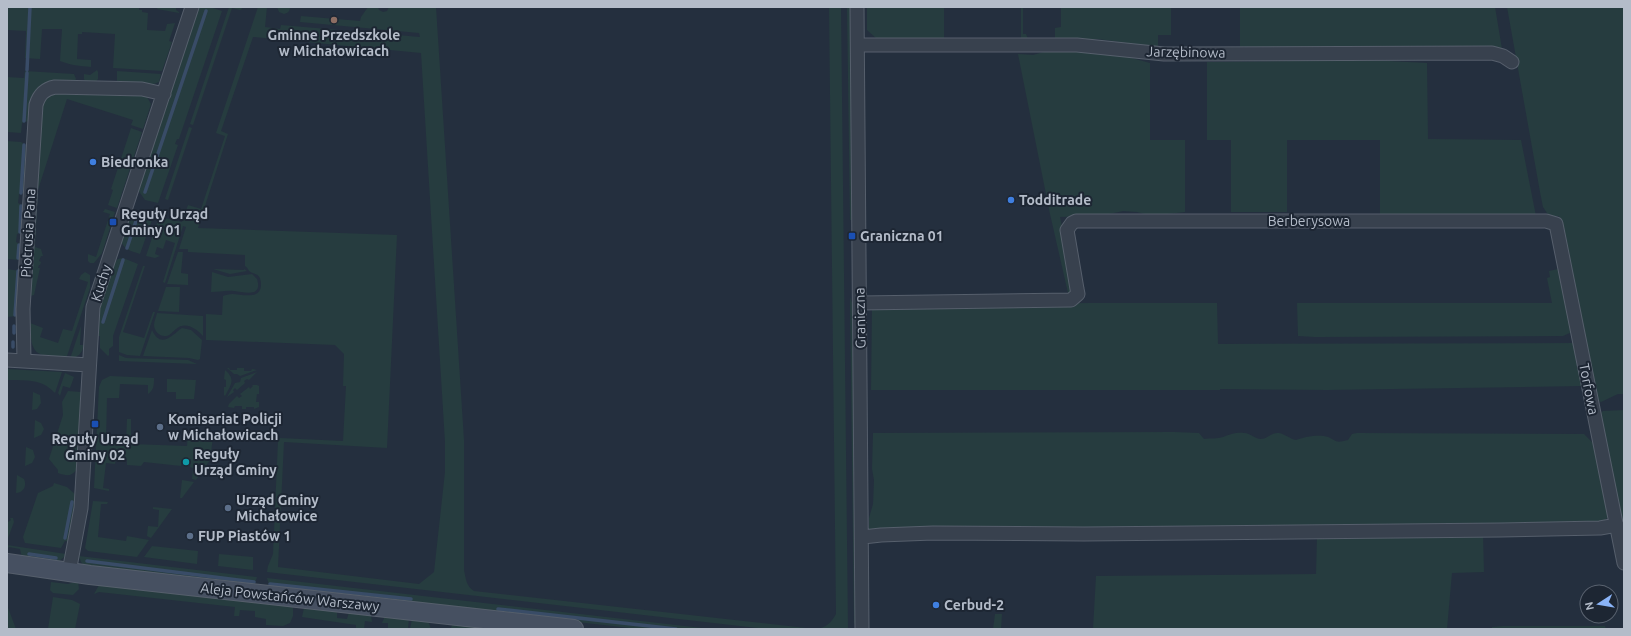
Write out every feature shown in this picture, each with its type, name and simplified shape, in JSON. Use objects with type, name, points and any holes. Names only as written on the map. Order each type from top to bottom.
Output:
[{"type":"street","name":"Kuchy","points":[[69,572],[81,508],[93,307],[192,7]]},
{"type":"street","name":"Graniczna","points":[[857,7],[863,537],[862,629]]},
{"type":"street","name":"Jarzębinowa","points":[[858,45],[1077,45],[1164,54],[1492,53],[1503,56],[1512,62]]},
{"type":"street","name":"Piotrusia Pana","points":[[24,360],[23,309],[36,105],[42,93],[55,87],[142,89],[164,94]]},
{"type":"street","name":"Berberysowa","points":[[860,303],[1074,299],[1078,294],[1067,230],[1072,222],[1076,221],[1546,221]]},
{"type":"street","name":"Torfowa","points":[[1546,221],[1556,224],[1624,563]]},
{"type":"street","points":[[7,360],[89,365]]},
{"type":"street","points":[[863,537],[881,535],[933,534],[1500,530],[1600,528],[1617,525]]},
{"type":"street","name":"Aleja Powstańców Warszawy","points":[[7,562],[69,572],[574,629]]},
{"type":"green space","points":[[7,7],[139,7],[139,10],[142,10],[142,12],[148,13],[147,30],[165,31],[167,24],[175,23],[169,41],[172,42],[162,71],[113,68],[115,34],[82,32],[82,34],[78,34],[77,59],[91,60],[91,67],[87,67],[60,61],[62,29],[42,29],[40,59],[25,58],[26,31],[7,30]]},
{"type":"green space","points":[[158,7],[176,7],[176,10],[179,13],[157,9]]},
{"type":"green space","points":[[199,7],[210,7],[222,11],[179,139],[177,139],[175,144],[178,145],[158,203],[145,200],[138,190]]},
{"type":"green space","points":[[229,7],[241,7],[242,9],[232,8],[193,125],[190,124]]},
{"type":"green space","points":[[258,7],[267,7],[265,27],[280,29],[281,25],[420,37],[419,33],[300,22],[301,16],[360,21],[368,7],[378,7],[379,10],[383,12],[387,11],[389,7],[436,7],[464,440],[464,570],[468,585],[474,591],[815,629],[766,629],[267,572],[273,554],[278,441],[280,438],[343,441],[346,386],[343,386],[344,354],[335,345],[206,340],[206,314],[222,315],[223,296],[229,294],[251,295],[258,292],[260,289],[261,283],[259,277],[249,271],[245,266],[245,255],[188,252],[188,249],[179,249],[186,227],[183,226],[165,283],[163,282],[175,243],[166,240],[163,249],[157,247],[155,254],[160,256],[155,258],[146,256],[159,217],[182,222],[188,205],[201,209],[225,136],[216,133]],"holes":[[[253,37],[421,53],[445,442],[445,472],[434,572],[419,584],[278,567],[284,442],[387,448],[397,235],[198,228],[228,134],[221,131]]]},
{"type":"green space","points":[[277,7],[290,7],[290,10],[284,14],[279,12]]},
{"type":"green space","points":[[829,7],[841,7],[848,629],[815,629],[822,628],[828,624],[836,614]]},
{"type":"green space","points":[[847,7],[852,7],[855,220],[850,220]]},
{"type":"green space","points":[[867,7],[944,7],[944,39],[877,39],[867,30]]},
{"type":"green space","points":[[1021,7],[1023,7],[1023,34],[1026,34],[1028,39],[1021,38]]},
{"type":"green space","points":[[1061,7],[1171,7],[1171,35],[1158,35],[1158,47],[1098,39],[1055,39],[1055,28],[1061,27]]},
{"type":"green space","points":[[1240,7],[1495,7],[1502,49],[1246,50],[1240,47]]},
{"type":"green space","points":[[1507,7],[1624,7],[1624,394],[1618,394],[1601,402],[1596,400],[1575,303],[1559,216],[1549,216],[1543,207]]},
{"type":"green space","points":[[1050,50],[1117,54],[1150,63],[1150,140],[1185,140],[1185,212],[1152,216],[1137,212],[1123,211],[1101,216],[1060,217],[1067,250],[1064,256],[1071,291],[1071,294],[1065,296],[1068,293],[1050,214],[1018,54],[1033,55]]},
{"type":"green space","points":[[1370,60],[1427,63],[1428,139],[1521,140],[1536,216],[1380,215],[1380,140],[1287,140],[1287,212],[1231,212],[1231,140],[1207,140],[1207,62]]},
{"type":"green space","points":[[97,70],[98,79],[95,83],[86,83],[84,74],[90,75]]},
{"type":"green space","points":[[25,71],[74,74],[76,79],[74,82],[55,82],[29,121],[22,123],[21,133],[7,132],[7,77],[24,78]]},
{"type":"green space","points":[[117,71],[161,74],[159,82],[151,85],[117,84]]},
{"type":"green space","points":[[53,93],[141,94],[147,97],[151,104],[143,129],[131,125],[133,120],[67,99],[38,190],[35,247],[41,249],[43,256],[41,256],[39,261],[41,262],[38,268],[40,268],[34,295],[30,296],[40,108],[44,99]]},
{"type":"green space","points":[[189,127],[192,128],[168,200],[165,199]]},
{"type":"green space","points":[[131,128],[142,132],[117,208],[108,205],[113,190],[111,189]]},
{"type":"green space","points":[[7,141],[21,142],[27,146],[26,191],[19,194],[18,203],[24,206],[22,232],[17,234],[16,242],[22,246],[21,259],[19,260],[7,259]]},
{"type":"green space","points":[[105,209],[115,212],[102,253],[94,263],[90,263],[88,261],[88,254],[96,257],[110,214],[103,212]]},
{"type":"green space","points":[[134,214],[153,217],[140,254],[126,248],[121,240],[129,217]]},
{"type":"green space","points":[[178,252],[183,252],[181,273],[188,274],[188,285],[167,284]]},
{"type":"green space","points":[[123,258],[138,264],[113,336],[113,346],[109,349],[108,356],[100,348],[100,336],[96,336],[98,313],[114,263],[118,259]]},
{"type":"green space","points":[[143,266],[145,266],[123,332],[144,338],[153,312],[155,312],[140,356],[127,355],[119,352],[119,337]]},
{"type":"green space","points":[[7,269],[20,271],[17,316],[7,317]]},
{"type":"green space","points":[[213,269],[244,269],[247,271],[230,274]]},
{"type":"green space","points":[[1560,270],[1572,332],[1563,336],[1298,336],[1297,303],[1552,303],[1547,278],[1550,277],[1549,271]]},
{"type":"green space","points":[[85,272],[90,275],[90,288],[66,359],[41,355],[34,348],[30,323],[43,328],[40,337],[58,343],[63,329],[72,331],[88,282],[79,279]]},
{"type":"green space","points":[[212,272],[228,277],[252,274],[257,279],[257,289],[247,293],[231,291],[211,292]]},
{"type":"green space","points":[[166,287],[180,287],[179,312],[158,311]]},
{"type":"green space","points":[[850,297],[854,310],[858,622],[854,624]]},
{"type":"green space","points":[[1088,303],[1217,303],[1218,344],[1576,343],[1582,386],[1327,390],[871,390],[872,307]]},
{"type":"green space","points":[[157,313],[203,316],[203,336],[190,326],[179,327],[167,336],[160,335],[155,329],[154,325]]},
{"type":"green space","points":[[81,326],[80,345],[84,345],[82,351],[79,355],[70,359]]},
{"type":"green space","points":[[182,328],[191,330],[202,340],[200,359],[143,356],[152,330],[159,339],[163,340],[171,337]]},
{"type":"green space","points":[[119,355],[126,358],[188,360],[197,364],[119,361]]},
{"type":"green space","points":[[227,368],[230,370],[237,370],[237,368],[244,368],[244,371],[251,371],[252,369],[257,370],[240,376],[234,374]]},
{"type":"green space","points":[[7,369],[62,372],[55,393],[50,388],[33,381],[7,380]]},
{"type":"green space","points":[[225,370],[230,376],[231,385],[225,396],[224,387],[226,387],[226,380],[224,379]]},
{"type":"green space","points":[[257,372],[249,380],[247,379],[244,381],[245,383],[237,390],[235,388],[233,390],[234,392],[227,397],[235,383],[240,382],[241,378]]},
{"type":"green space","points":[[65,373],[74,377],[70,388],[63,386],[60,396],[58,393]]},
{"type":"green space","points":[[110,376],[154,378],[154,383],[153,389],[148,394],[148,385],[120,384],[119,398],[107,398],[106,442],[126,443],[127,419],[131,419],[131,444],[187,446],[188,435],[213,437],[210,460],[196,480],[192,479],[193,468],[190,467],[191,459],[182,459],[181,466],[144,462],[141,466],[127,465],[127,459],[116,458],[115,464],[106,463],[103,488],[109,489],[109,491],[94,488],[99,387],[102,380]]},
{"type":"green space","points":[[167,379],[196,380],[194,399],[176,399],[176,392],[167,392]]},
{"type":"green space","points":[[252,385],[259,386],[259,394],[257,394],[256,402],[259,402],[259,407],[254,409],[254,407],[246,407],[246,409],[242,409],[242,406],[235,406],[234,408],[228,407],[237,396],[239,398],[242,396],[240,394],[249,387],[250,389],[253,386]]},
{"type":"green space","points":[[68,391],[81,392],[77,469],[71,475],[58,473],[58,470],[49,459],[63,415],[62,402]]},
{"type":"green space","points":[[33,392],[40,395],[41,403],[37,409],[32,410]]},
{"type":"green space","points":[[1624,410],[1624,544],[1599,415],[1603,411]]},
{"type":"green space","points":[[35,420],[41,423],[44,429],[41,435],[34,438]]},
{"type":"green space","points":[[873,433],[1199,433],[1204,439],[1246,433],[1261,439],[1279,433],[1296,440],[1320,436],[1328,437],[1339,442],[1348,440],[1352,434],[1357,433],[1584,434],[1594,444],[1609,513],[1608,517],[1602,523],[869,530],[869,518],[873,504],[874,480],[872,469]]},
{"type":"green space","points":[[26,447],[33,450],[35,457],[32,463],[25,466]]},
{"type":"green space","points":[[17,475],[24,479],[25,484],[23,490],[19,493],[16,493]]},
{"type":"green space","points":[[182,480],[194,482],[182,498],[180,498]]},
{"type":"green space","points":[[54,483],[67,487],[76,495],[69,542],[65,541],[61,548],[25,543],[23,537],[38,493],[53,486]]},
{"type":"green space","points":[[93,501],[108,502],[107,504],[101,504],[98,537],[126,541],[127,536],[149,540],[137,557],[88,551],[85,548]]},
{"type":"green space","points":[[153,507],[172,509],[151,538],[147,536],[148,526],[158,527],[159,510],[153,509]]},
{"type":"green space","points":[[10,518],[13,518],[14,522],[7,538],[7,520],[8,522],[11,520]]},
{"type":"green space","points":[[1483,533],[1484,572],[1452,573],[1447,629],[1093,629],[1096,576],[1316,574],[1317,536]]},
{"type":"green space","points":[[7,545],[66,554],[58,562],[22,558],[20,549],[9,547],[7,550]]},
{"type":"green space","points":[[152,546],[198,551],[197,564],[144,557]]},
{"type":"green space","points":[[219,554],[253,557],[253,570],[218,566]]},
{"type":"green space","points":[[79,556],[257,577],[252,586],[85,567]]},
{"type":"green space","points":[[267,578],[711,629],[639,629],[272,588],[269,585]]},
{"type":"green space","points":[[78,581],[79,589],[73,595],[53,593],[50,590],[51,582],[68,584]]},
{"type":"green space","points":[[99,585],[293,607],[293,616],[290,623],[283,626],[266,625],[266,619],[255,617],[255,611],[240,610],[239,616],[234,616],[235,607],[99,592],[94,594]]},
{"type":"green space","points":[[53,597],[72,600],[80,604],[75,629],[48,629]]},
{"type":"green space","points":[[7,605],[16,629],[7,629]]},
{"type":"green space","points":[[304,608],[336,610],[337,618],[347,619],[349,612],[371,615],[372,622],[365,621],[364,629],[356,629],[356,625],[302,617]]},
{"type":"green space","points":[[995,614],[1002,614],[1001,629],[993,629]]},
{"type":"green space","points":[[385,616],[409,618],[408,629],[388,629],[388,623],[382,623]]},
{"type":"green space","points":[[412,619],[428,621],[431,629],[410,629]]},
{"type":"green space","points":[[454,622],[512,629],[450,629]]},
{"type":"green space","points":[[1605,626],[1606,629],[1492,629],[1492,627]]},
{"type":"waterway","points":[[27,70],[30,7]]},
{"type":"waterway","points":[[145,192],[206,11]]},
{"type":"waterway","points":[[24,121],[27,73]]},
{"type":"waterway","points":[[21,193],[24,145]]},
{"type":"waterway","points":[[20,232],[21,206]]},
{"type":"waterway","points":[[127,248],[137,218]]},
{"type":"waterway","points":[[18,258],[19,245]]},
{"type":"waterway","points":[[103,322],[123,260]]},
{"type":"waterway","points":[[15,315],[18,271]]},
{"type":"waterway","points":[[14,326],[14,333]]},
{"type":"waterway","points":[[13,342],[13,347]]},
{"type":"waterway","points":[[65,538],[72,502]]},
{"type":"waterway","points":[[29,554],[56,558]]},
{"type":"waterway","points":[[87,561],[254,582]]},
{"type":"waterway","points":[[270,584],[411,599]]},
{"type":"waterway","points":[[498,609],[676,629]]},
{"type":"place","name":"Gminne Przedszkole w Michałowicach","points":[[334,20]]},
{"type":"place","name":"Biedronka","points":[[93,162]]},
{"type":"place","name":"Todditrade","points":[[1011,200]]},
{"type":"place","name":"Reguły Urząd Gminy 01","points":[[113,222]]},
{"type":"place","name":"Graniczna 01","points":[[852,236]]},
{"type":"place","name":"Reguły Urząd Gminy 02","points":[[95,424]]},
{"type":"place","name":"Komisariat Policji w Michałowicach","points":[[160,427]]},
{"type":"place","name":"Reguły Urząd Gminy","points":[[186,462]]},
{"type":"place","name":"Urząd Gminy Michałowice","points":[[228,508]]},
{"type":"place","name":"FUP Piastów 1","points":[[190,536]]},
{"type":"place","name":"Cerbud-2","points":[[936,605]]}]
